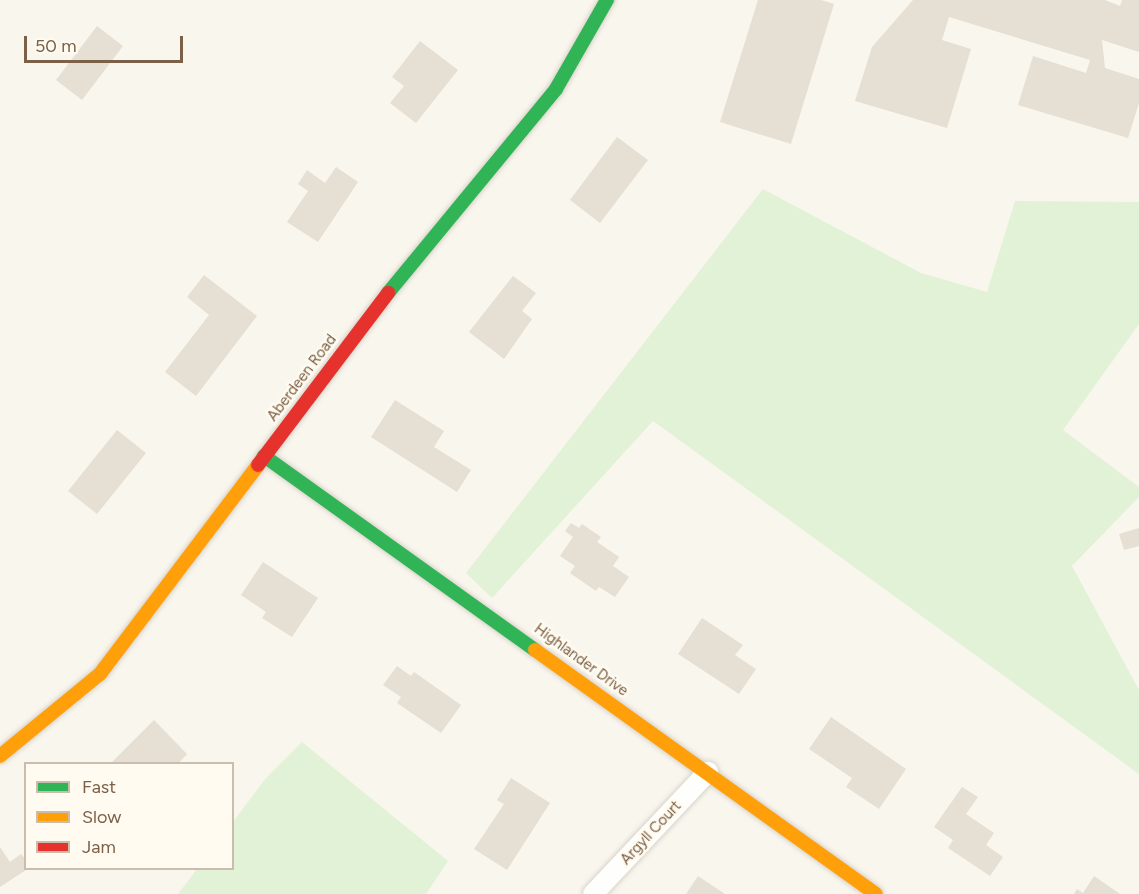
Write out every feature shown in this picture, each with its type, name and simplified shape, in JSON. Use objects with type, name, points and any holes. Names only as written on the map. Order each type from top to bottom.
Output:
[{"type":"street","name":"Aberdeen Road","points":[[0,756],[100,674],[374,310],[556,89],[582,49],[607,0]]},
{"type":"street","name":"Highlander Drive","points":[[264,456],[876,894]]},
{"type":"street","name":"Argyll Court","points":[[593,894],[708,772]]},
{"type":"green space","points":[[763,189],[921,273],[987,292],[1015,201],[1139,202],[1139,324],[1063,430],[1139,487],[1139,497],[1072,566],[1139,690],[1139,774],[653,421],[492,598],[466,573]]},
{"type":"green space","points":[[302,742],[448,861],[426,894],[178,894],[196,870],[234,870],[234,821],[266,778]]},
{"type":"building","points":[[758,0],[821,0],[834,4],[791,144],[720,122]]},
{"type":"building","points":[[913,0],[1105,0],[1120,6],[1122,0],[1139,0],[1139,52],[1102,40],[1105,68],[1139,79],[1139,103],[1128,138],[1018,105],[1033,56],[1086,73],[1090,60],[949,17],[942,40],[971,49],[947,128],[855,101],[872,47]]},
{"type":"building","points":[[97,26],[123,46],[82,100],[56,80]]},
{"type":"building","points":[[420,41],[458,70],[416,123],[390,103],[404,86],[392,77]]},
{"type":"building","points":[[617,137],[648,160],[600,223],[570,200]]},
{"type":"building","points":[[336,167],[358,182],[318,242],[287,222],[308,191],[298,184],[307,170],[325,183]]},
{"type":"building","points":[[204,275],[257,316],[196,396],[165,372],[209,315],[187,297]]},
{"type":"building","points":[[513,276],[536,293],[522,311],[532,319],[504,359],[469,332]]},
{"type":"building","points":[[395,400],[444,431],[434,447],[471,470],[457,492],[371,437]]},
{"type":"building","points":[[117,430],[146,453],[97,514],[68,491]]},
{"type":"building","points":[[571,523],[579,528],[582,524],[601,537],[597,542],[619,557],[613,566],[629,577],[615,597],[599,587],[596,591],[570,573],[575,566],[560,556],[573,537],[565,531]]},
{"type":"building","points":[[1139,528],[1139,546],[1124,550],[1119,534]]},
{"type":"building","points":[[263,562],[318,598],[292,637],[262,618],[266,612],[241,595]]},
{"type":"building","points":[[702,618],[743,645],[735,655],[756,669],[739,694],[678,654]]},
{"type":"building","points":[[397,666],[411,676],[414,672],[461,705],[441,733],[397,703],[401,697],[383,685]]},
{"type":"building","points":[[831,717],[906,769],[879,809],[846,787],[852,778],[809,749]]},
{"type":"building","points":[[154,720],[187,754],[180,762],[112,762]]},
{"type":"building","points":[[511,778],[550,803],[507,870],[474,849],[504,804],[497,800]]},
{"type":"building","points":[[962,787],[978,797],[966,814],[994,833],[986,845],[1003,857],[990,876],[948,848],[953,840],[934,827]]},
{"type":"building","points":[[0,847],[10,862],[21,854],[24,858],[24,870],[26,870],[0,887]]},
{"type":"building","points":[[698,876],[725,894],[686,894]]},
{"type":"building","points":[[1094,876],[1120,894],[1074,894],[1077,889],[1083,893]]},
{"type":"traffic: fast","points":[[388,293],[556,89],[607,0]]},
{"type":"traffic: fast","points":[[264,456],[535,650]]},
{"type":"traffic: slow","points":[[0,756],[100,674],[258,465]]},
{"type":"traffic: slow","points":[[535,650],[876,894]]},
{"type":"traffic: jam","points":[[258,465],[388,293]]}]
